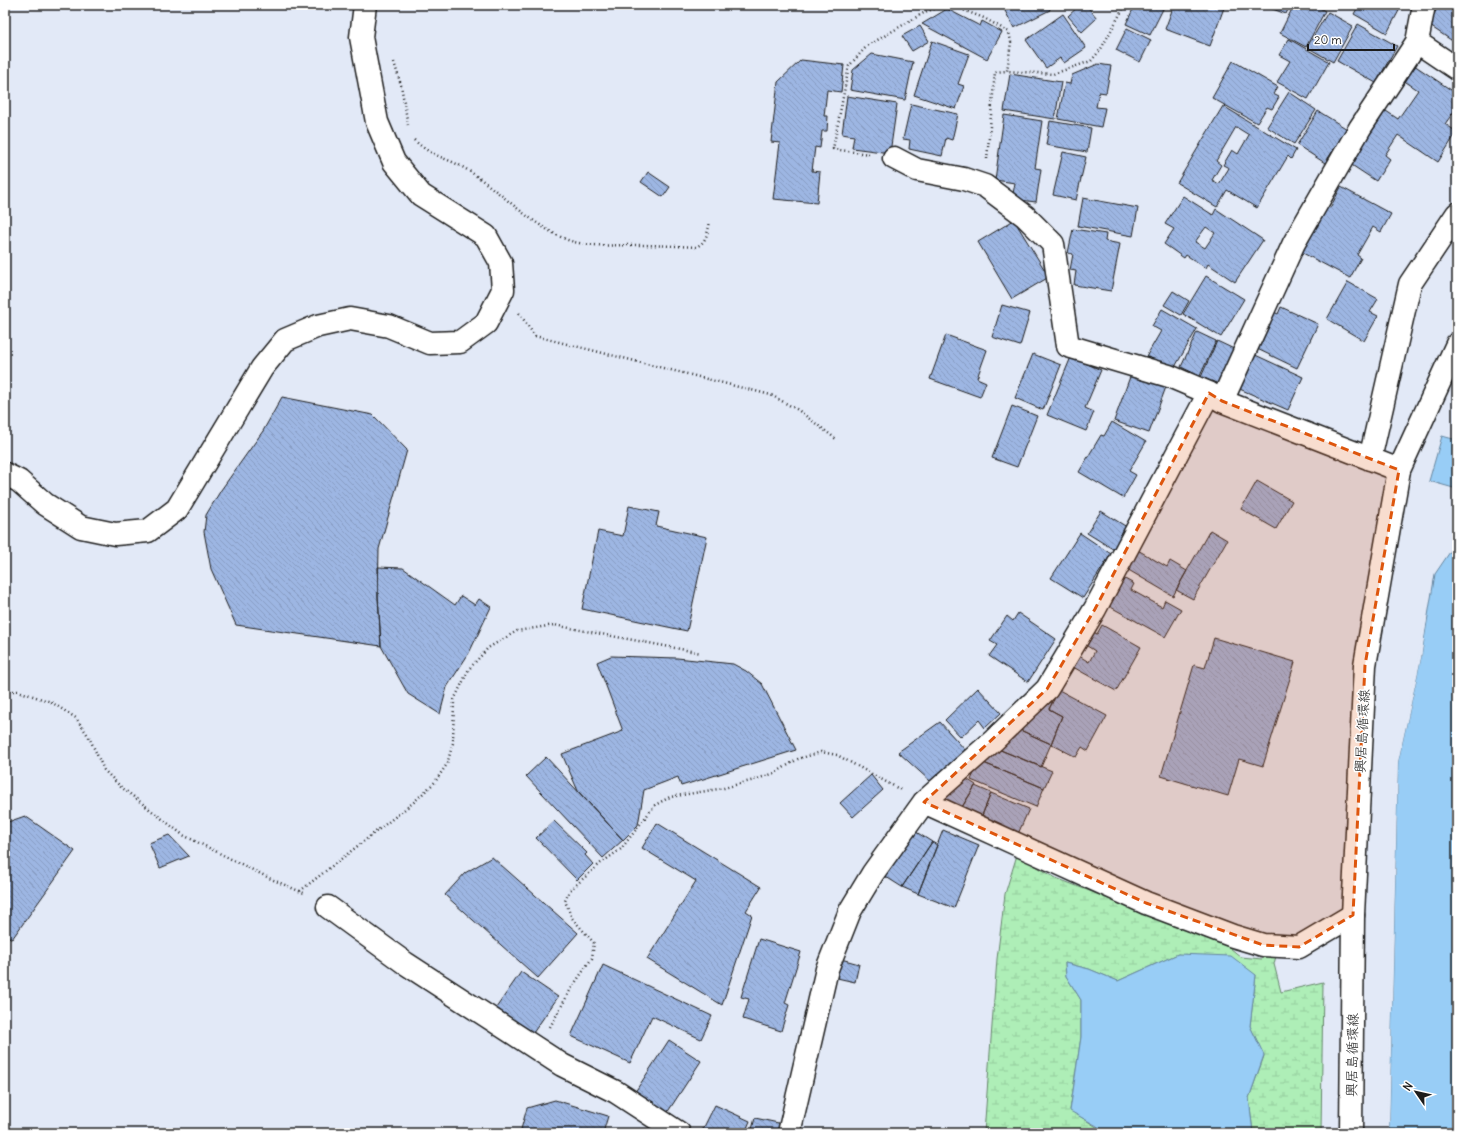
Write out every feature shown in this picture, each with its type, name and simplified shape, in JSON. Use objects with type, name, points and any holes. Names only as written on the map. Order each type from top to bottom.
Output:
[{"type":"street","points":[[5,474],[19,480],[45,504],[81,527],[115,534],[148,530],[177,509],[262,368],[285,340],[318,326],[350,319],[389,326],[430,343],[460,342],[486,323],[502,290],[501,262],[486,236],[421,195],[394,162],[377,122],[362,45],[361,37],[365,5]]},
{"type":"street","points":[[789,1133],[828,970],[850,911],[873,873],[924,802],[994,740],[1047,688],[1095,608],[1216,397],[1294,243],[1360,128],[1417,42],[1422,5]]},
{"type":"street","points":[[1417,42],[1457,69]]},
{"type":"street","points":[[894,158],[917,170],[964,179],[985,186],[1025,216],[1052,244],[1068,346],[1169,376],[1216,397],[1370,460],[1399,470]]},
{"type":"street","points":[[1370,460],[1410,284],[1457,214]]},
{"type":"street","name":"興居島循環線","points":[[1351,1133],[1353,915],[1365,665],[1399,470],[1457,344]]},
{"type":"street","points":[[924,802],[1146,903],[1232,936],[1263,945],[1299,947],[1353,915]]},
{"type":"street","points":[[328,907],[405,963],[538,1049],[562,1064],[616,1092],[679,1133]]},
{"type":"path","points":[[894,158],[833,149],[849,66],[867,46],[927,11],[950,5],[984,18],[1009,32],[1011,42],[1007,71]]},
{"type":"path","points":[[985,186],[995,72],[1007,71],[1053,74],[1091,61],[1101,49],[1125,5]]},
{"type":"path","points":[[394,60],[401,85],[409,130]]},
{"type":"path","points":[[411,137],[423,149],[433,155],[468,170],[536,222],[563,238],[585,245],[696,247],[702,244],[706,238],[710,222]]},
{"type":"path","points":[[502,290],[535,336],[771,395],[798,410],[836,439]]},
{"type":"path","points":[[300,891],[414,802],[435,782],[447,764],[453,743],[454,700],[470,669],[488,648],[517,631],[554,625],[701,653]]},
{"type":"path","points":[[5,691],[18,691],[51,702],[76,718],[89,738],[104,770],[121,787],[183,835],[271,880],[300,891],[328,907]]},
{"type":"path","points":[[538,1049],[571,989],[592,958],[594,943],[572,918],[565,901],[570,890],[601,863],[621,849],[655,804],[670,797],[724,788],[754,780],[775,773],[798,759],[821,752],[837,755],[924,802]]},
{"type":"highlighted area","points":[[1209,393],[1222,401],[1399,470],[1365,665],[1353,915],[1299,947],[1263,945],[1146,903],[924,802],[1047,689],[1095,609]]},
{"type":"green space","points":[[1017,855],[1056,878],[1224,943],[1241,957],[1262,959],[1267,953],[1276,956],[1274,964],[1281,992],[1323,982],[1321,1133],[1253,1133],[1249,1098],[1264,1056],[1250,1026],[1256,975],[1178,954],[1118,981],[1089,969],[1065,963],[1066,976],[1081,1000],[1081,1037],[1070,1110],[1106,1133],[984,1133],[997,959],[1005,894]]},
{"type":"water","points":[[1442,436],[1457,440],[1457,489],[1429,481]]},
{"type":"water","points":[[1457,546],[1457,1133],[1389,1133],[1398,762],[1421,658],[1435,574],[1452,549]]},
{"type":"water","points":[[1178,954],[1231,956],[1256,975],[1250,1026],[1264,1055],[1249,1098],[1253,1133],[1106,1133],[1097,1126],[1070,1111],[1081,1037],[1081,1000],[1066,976],[1065,963],[1089,969],[1118,981]]},
{"type":"pier","points":[[1425,619],[1427,619],[1421,658],[1398,762],[1389,1133],[1387,1133],[1396,762],[1419,657]]},
{"type":"building","points":[[1002,5],[1048,5],[1050,10],[1014,28]]},
{"type":"building","points":[[1080,5],[1086,5],[1097,18],[1082,32],[1068,16]]},
{"type":"building","points":[[1135,5],[1165,5],[1150,35],[1126,24]]},
{"type":"building","points":[[1174,5],[1225,5],[1210,46],[1165,29]]},
{"type":"building","points":[[1262,5],[1290,5],[1286,14]]},
{"type":"building","points":[[1294,5],[1314,5],[1325,11],[1306,47],[1280,33]]},
{"type":"building","points":[[1359,5],[1402,5],[1387,33],[1354,14]]},
{"type":"building","points":[[1440,5],[1457,5],[1457,44],[1427,24]]},
{"type":"building","points":[[947,9],[980,26],[982,21],[1002,32],[987,59],[922,24]]},
{"type":"building","points":[[1328,12],[1353,26],[1333,62],[1307,47]]},
{"type":"building","points":[[1063,14],[1086,48],[1064,63],[1060,58],[1046,68],[1026,40]]},
{"type":"building","points":[[1358,24],[1397,46],[1376,83],[1337,61]]},
{"type":"building","points":[[920,26],[929,41],[912,51],[902,36]]},
{"type":"building","points":[[1127,28],[1151,40],[1140,62],[1116,50]]},
{"type":"building","points":[[1289,39],[1329,62],[1308,99],[1277,82],[1290,61],[1279,55]]},
{"type":"building","points":[[932,41],[969,54],[958,84],[964,86],[956,109],[914,95]]},
{"type":"building","points":[[872,54],[913,62],[905,100],[850,90],[853,70]]},
{"type":"building","points":[[801,60],[844,65],[841,92],[827,90],[824,116],[828,116],[827,131],[822,131],[820,148],[815,147],[812,171],[820,172],[817,203],[773,199],[780,143],[771,142],[778,82]]},
{"type":"building","points":[[1233,61],[1278,87],[1273,94],[1279,97],[1272,109],[1267,107],[1257,123],[1212,98]]},
{"type":"building","points":[[1098,64],[1111,66],[1106,93],[1099,92],[1096,107],[1105,108],[1101,127],[1058,119],[1065,83],[1070,84],[1072,75]]},
{"type":"building","points":[[1414,65],[1457,94],[1457,107],[1445,124],[1457,132],[1438,162],[1398,135],[1385,155],[1390,159],[1376,181],[1347,162],[1383,109],[1398,119],[1418,90],[1403,80]]},
{"type":"building","points":[[1010,74],[1061,82],[1055,119],[1004,111]]},
{"type":"building","points":[[1289,92],[1316,110],[1294,144],[1267,127]]},
{"type":"building","points":[[847,96],[897,104],[890,153],[852,148],[854,136],[842,134]]},
{"type":"building","points":[[911,104],[958,114],[952,140],[946,138],[942,156],[909,149],[910,140],[903,139]]},
{"type":"building","points":[[1223,106],[1296,150],[1291,159],[1288,156],[1257,208],[1227,190],[1217,207],[1177,183]],"holes":[[[1236,127],[1249,135],[1238,154],[1232,150],[1223,165],[1229,168],[1219,184],[1212,180],[1221,165],[1216,161]]]},
{"type":"building","points":[[1318,111],[1352,132],[1346,141],[1341,138],[1325,163],[1297,145]]},
{"type":"building","points":[[1004,115],[1042,121],[1035,168],[1041,169],[1036,202],[1012,199],[1015,183],[995,180]]},
{"type":"building","points":[[1050,121],[1091,128],[1087,152],[1046,145]]},
{"type":"building","points":[[1063,152],[1086,157],[1076,200],[1053,195]]},
{"type":"building","points":[[648,172],[670,187],[663,197],[641,182]]},
{"type":"building","points":[[1341,187],[1391,214],[1381,232],[1373,227],[1357,255],[1361,258],[1350,278],[1299,251],[1324,205],[1330,208]]},
{"type":"building","points":[[1183,196],[1213,215],[1216,209],[1263,240],[1235,282],[1208,264],[1206,268],[1186,255],[1184,258],[1164,244],[1174,229],[1165,224]],"holes":[[[1206,227],[1215,233],[1205,248],[1195,242]]]},
{"type":"building","points":[[1083,198],[1138,208],[1133,236],[1078,226]]},
{"type":"building","points":[[1014,220],[1049,277],[1012,299],[978,242]]},
{"type":"building","points":[[1073,229],[1106,234],[1105,241],[1120,244],[1111,291],[1074,285],[1076,271],[1070,270],[1073,254],[1068,253]]},
{"type":"building","points":[[1206,276],[1244,299],[1221,337],[1183,314]]},
{"type":"building","points":[[1348,282],[1378,299],[1370,312],[1378,316],[1364,341],[1327,319]]},
{"type":"building","points":[[1173,291],[1189,301],[1181,315],[1164,305]]},
{"type":"building","points":[[1002,305],[1030,313],[1020,346],[992,337]]},
{"type":"building","points":[[1281,307],[1318,324],[1297,368],[1251,346],[1272,311],[1278,314]]},
{"type":"building","points":[[1162,309],[1197,329],[1172,372],[1146,357],[1161,331],[1152,326]]},
{"type":"building","points":[[1197,332],[1216,341],[1200,376],[1181,367]]},
{"type":"building","points":[[946,335],[987,350],[977,378],[986,382],[980,397],[930,379]]},
{"type":"building","points":[[1217,341],[1236,350],[1220,385],[1201,377]]},
{"type":"building","points":[[1251,353],[1303,377],[1288,410],[1235,387]]},
{"type":"building","points":[[1033,354],[1061,365],[1043,410],[1015,398]]},
{"type":"building","points":[[1071,357],[1101,370],[1085,408],[1094,412],[1086,431],[1047,415]]},
{"type":"building","points":[[1131,374],[1166,387],[1149,433],[1114,421]]},
{"type":"building","points":[[282,397],[373,415],[407,450],[379,549],[378,596],[381,646],[236,625],[211,569],[204,532],[206,515],[221,490],[263,431]]},
{"type":"building","points":[[1012,406],[1037,416],[1017,467],[992,458]]},
{"type":"building","points":[[1112,422],[1146,442],[1129,471],[1136,475],[1123,498],[1079,472],[1101,435],[1104,436]]},
{"type":"building","points":[[1257,481],[1292,501],[1276,529],[1241,509]]},
{"type":"building","points":[[629,506],[659,512],[656,526],[707,537],[687,631],[582,609],[598,531],[623,536]]},
{"type":"building","points":[[1101,511],[1130,529],[1116,551],[1087,533]]},
{"type":"building","points":[[1210,530],[1227,540],[1193,599],[1176,590]]},
{"type":"building","points":[[1080,533],[1111,554],[1083,598],[1051,578]]},
{"type":"building","points":[[1136,549],[1167,567],[1170,561],[1187,571],[1173,596],[1125,568]]},
{"type":"building","points":[[378,567],[403,568],[455,605],[461,596],[475,605],[479,599],[491,607],[469,653],[447,687],[440,714],[408,694],[381,646]]},
{"type":"building","points":[[1123,578],[1134,584],[1131,590],[1162,607],[1165,600],[1181,609],[1165,637],[1107,605]]},
{"type":"building","points":[[1018,613],[1056,639],[1028,682],[989,656],[997,645],[990,641],[1007,616],[1013,621]]},
{"type":"building","points":[[1102,625],[1141,647],[1116,691],[1073,667],[1079,656],[1089,662],[1095,651],[1084,644],[1092,631],[1097,634]]},
{"type":"building","points":[[1214,638],[1295,662],[1263,766],[1239,759],[1228,796],[1161,776],[1194,665],[1205,668]]},
{"type":"building","points":[[611,656],[677,658],[733,664],[746,671],[762,684],[796,750],[681,786],[678,777],[644,790],[638,825],[623,840],[578,791],[562,754],[623,731],[597,662]]},
{"type":"building","points":[[978,688],[1001,713],[985,728],[979,720],[961,737],[945,720]]},
{"type":"building","points":[[1059,690],[1107,716],[1088,751],[1082,747],[1076,757],[1051,744],[1062,716],[1049,709]]},
{"type":"building","points":[[1043,698],[1052,703],[1049,709],[1062,716],[1051,744],[1020,730]]},
{"type":"building","points":[[940,722],[966,751],[930,781],[898,752]]},
{"type":"building","points":[[1020,730],[1051,744],[1041,767],[998,749]]},
{"type":"building","points":[[998,749],[1052,771],[1044,788],[979,761]]},
{"type":"building","points":[[546,757],[623,840],[603,858],[526,776]]},
{"type":"building","points":[[979,761],[1044,788],[1036,807],[971,780]]},
{"type":"building","points":[[957,773],[976,785],[959,812],[940,801]]},
{"type":"building","points":[[871,775],[883,790],[853,817],[840,803]]},
{"type":"building","points":[[975,786],[991,793],[981,818],[960,810]]},
{"type":"building","points":[[991,793],[1029,809],[1018,834],[981,818]]},
{"type":"building","points":[[25,816],[75,851],[12,939],[6,935],[5,937],[5,823]]},
{"type":"building","points":[[554,821],[587,853],[585,855],[593,864],[577,880],[536,838]]},
{"type":"building","points":[[657,823],[761,887],[746,911],[752,915],[722,1005],[647,959],[696,881],[642,848]]},
{"type":"building","points":[[913,830],[932,842],[902,887],[883,875]]},
{"type":"building","points":[[943,830],[979,845],[954,908],[918,894]]},
{"type":"building","points":[[169,835],[189,856],[160,868],[149,843]]},
{"type":"building","points":[[932,842],[937,845],[918,894],[902,887]]},
{"type":"building","points":[[492,857],[578,933],[538,978],[445,895],[465,873]]},
{"type":"building","points":[[759,939],[801,952],[785,1003],[789,1005],[781,1031],[743,1019],[749,999],[741,997]]},
{"type":"building","points":[[841,959],[859,964],[855,982],[837,978]]},
{"type":"building","points":[[603,965],[712,1016],[701,1039],[652,1016],[630,1063],[571,1036]]},
{"type":"building","points":[[521,972],[558,997],[533,1033],[496,1008]]},
{"type":"building","points":[[669,1040],[701,1061],[667,1113],[635,1092]]},
{"type":"building","points":[[555,1100],[608,1116],[603,1133],[520,1133],[527,1108]]},
{"type":"building","points":[[715,1105],[750,1121],[745,1133],[701,1133]]},
{"type":"building","points":[[755,1118],[783,1124],[781,1133],[751,1133]]}]
